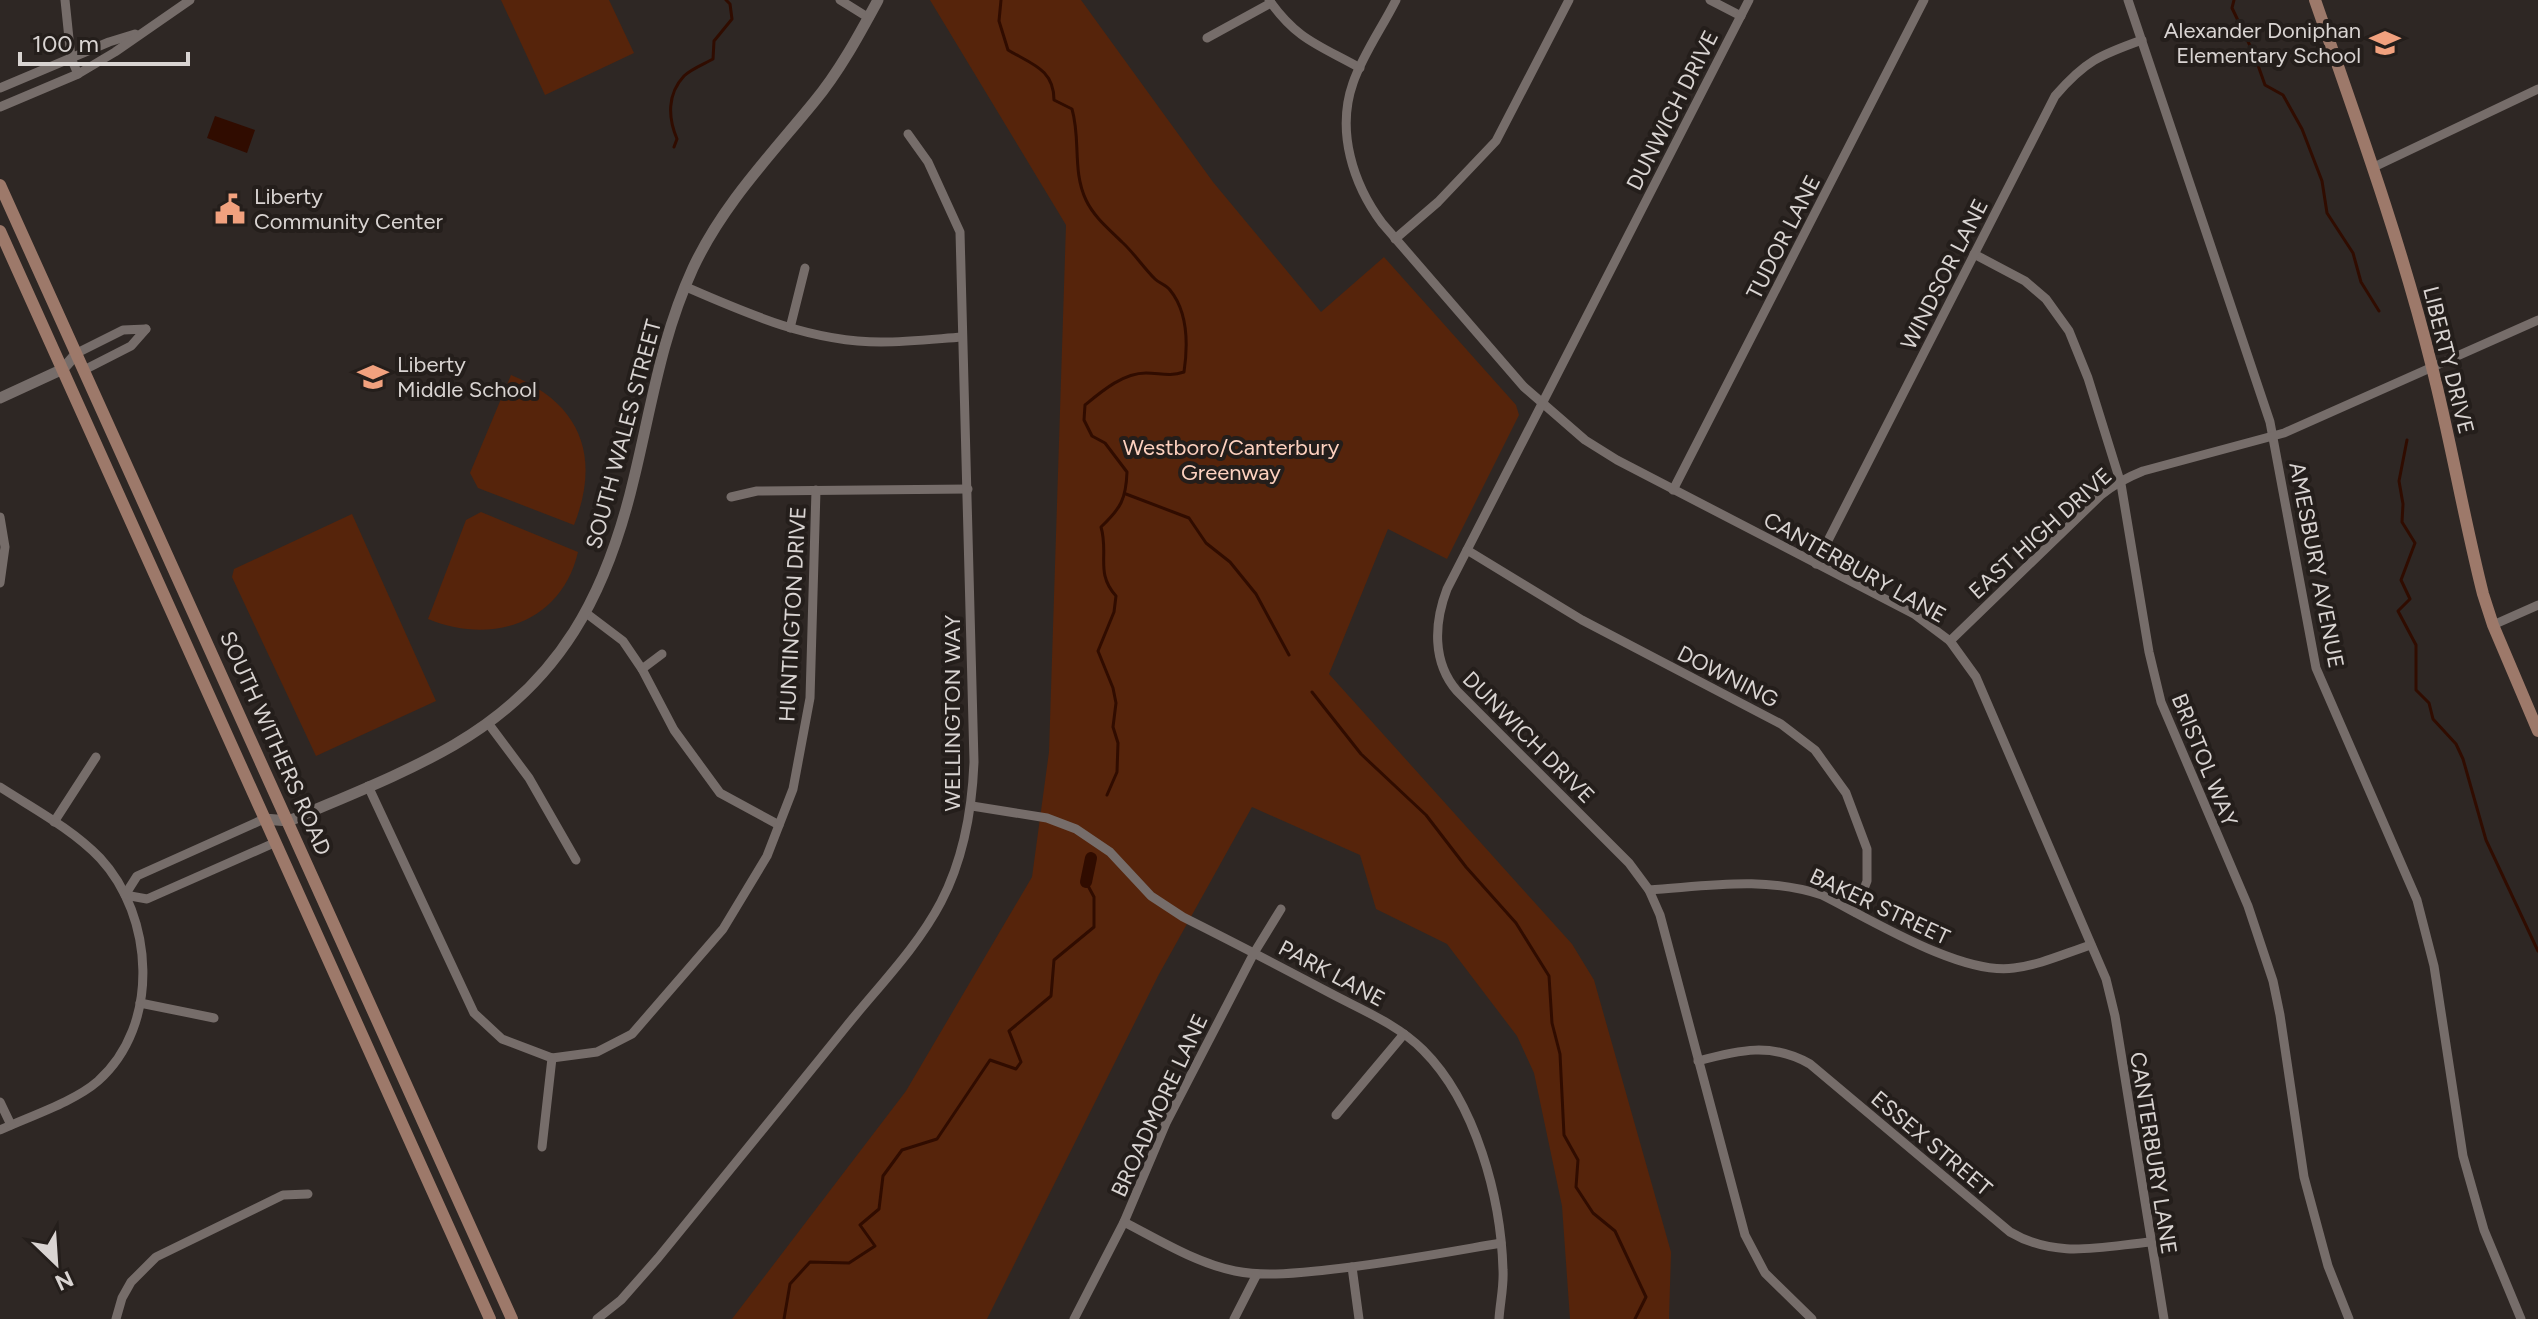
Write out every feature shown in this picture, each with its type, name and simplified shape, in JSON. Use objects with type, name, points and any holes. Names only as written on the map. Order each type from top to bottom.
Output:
[{"type":"main road","name":"LIBERTY DRIVE","points":[[2315,0],[2374,167],[2432,367],[2475,561],[2493,625],[2538,731]]},
{"type":"main road","name":"SOUTH WITHERS ROAD","points":[[0,185],[512,1319]]},
{"type":"main road","name":"SOUTH WITHERS ROAD","points":[[0,231],[490,1319]]},
{"type":"street","points":[[65,0],[71,58],[78,74]]},
{"type":"street","points":[[0,107],[78,74],[190,0]]},
{"type":"street","points":[[840,0],[869,18]]},
{"type":"street","name":"SOUTH WALES STREET","points":[[264,819],[289,821],[453,746],[488,723],[544,672],[586,613],[611,561],[635,476],[665,341],[694,267],[731,203],[816,100],[878,0]]},
{"type":"street","name":"CANTERBURY LANE","points":[[1396,0],[1352,85],[1347,116],[1349,156],[1366,200],[1395,239],[1524,387],[1585,440],[1673,490],[1914,614],[1950,641],[1976,677],[2106,979],[2164,1319]]},
{"type":"street","points":[[1395,239],[1438,202],[1496,141],[1569,0]]},
{"type":"street","points":[[1710,0],[1741,16]]},
{"type":"street","name":"DUNWICH DRIVE","points":[[1749,0],[1540,402],[1447,589],[1440,615],[1439,653],[1447,680],[1629,863],[1649,890],[1660,915],[1750,1248],[1765,1273],[1812,1319]]},
{"type":"street","name":"TUDOR LANE","points":[[1673,490],[1924,0]]},
{"type":"street","name":"AMESBURY AVENUE","points":[[2128,0],[2254,371],[2273,438],[2316,668],[2417,900],[2434,966],[2466,1169],[2484,1230],[2521,1319]]},
{"type":"street","points":[[1207,38],[1270,1],[1284,22],[1305,39],[1360,68]]},
{"type":"street","points":[[0,88],[142,32]]},
{"type":"street","name":"WINDSOR LANE","points":[[1816,564],[2055,96],[2082,67],[2104,53],[2142,40]]},
{"type":"street","points":[[2374,167],[2538,89]]},
{"type":"street","name":"WELLINGTON WAY","points":[[597,1319],[621,1300],[658,1258],[928,923],[941,902],[967,836],[974,762],[960,232],[928,162],[908,134]]},
{"type":"street","name":"BRISTOL WAY","points":[[1974,254],[2032,286],[2046,299],[2069,331],[2088,378],[2121,484],[2154,677],[2169,727],[2263,947],[2280,1015],[2296,1132],[2314,1222],[2349,1319]]},
{"type":"street","points":[[790,328],[805,268]]},
{"type":"street","points":[[686,287],[790,328],[830,337],[880,342],[962,337]]},
{"type":"street","name":"EAST HIGH DRIVE","points":[[1950,641],[2101,495],[2127,477],[2273,438],[2538,320]]},
{"type":"street","points":[[0,398],[63,369],[77,353],[123,330],[146,329],[131,346],[84,370],[63,369]]},
{"type":"street","points":[[731,497],[757,491],[968,489]]},
{"type":"street","name":"HUNTINGTON DRIVE","points":[[368,786],[474,1013],[502,1039],[552,1058],[597,1052],[632,1034],[723,929],[767,856],[793,789],[810,698],[816,490]]},
{"type":"street","points":[[0,517],[5,547],[0,583]]},
{"type":"street","name":"DOWNING","points":[[1467,550],[1582,620],[1781,724],[1815,750],[1846,793],[1867,849],[1867,881],[1855,912]]},
{"type":"street","points":[[2493,625],[2538,605]]},
{"type":"street","points":[[586,613],[623,641],[642,669],[674,730],[720,793],[779,825]]},
{"type":"street","points":[[642,669],[662,654]]},
{"type":"street","points":[[488,723],[529,778],[576,860]]},
{"type":"street","points":[[54,822],[96,757]]},
{"type":"street","points":[[0,787],[84,843],[101,859],[125,895],[140,941],[143,971],[140,1003],[129,1038],[102,1077],[84,1091],[0,1130]]},
{"type":"street","name":"PARK LANE","points":[[972,806],[1047,818],[1076,829],[1110,852],[1151,896],[1183,917],[1404,1034],[1424,1051],[1443,1073],[1462,1106],[1488,1175],[1501,1243],[1503,1274],[1499,1319]]},
{"type":"street","points":[[125,895],[137,876],[264,819]]},
{"type":"street","points":[[125,895],[147,899],[274,843],[289,821]]},
{"type":"street","name":"BAKER STREET","points":[[1649,890],[1774,883],[1822,895],[1955,961],[1984,969],[2014,969],[2091,945]]},
{"type":"street","name":"BROADMORE LANE","points":[[1074,1319],[1124,1222],[1166,1123],[1254,953],[1281,909]]},
{"type":"street","points":[[140,1003],[214,1018]]},
{"type":"street","points":[[1336,1115],[1404,1034]]},
{"type":"street","name":"ESSEX STREET","points":[[1698,1061],[1753,1048],[1797,1057],[1810,1064],[2010,1232],[2024,1240],[2040,1246],[2072,1250],[2150,1242]]},
{"type":"street","points":[[542,1147],[552,1058]]},
{"type":"street","points":[[0,1102],[11,1125]]},
{"type":"street","points":[[116,1319],[131,1282],[156,1257],[283,1195],[308,1194]]},
{"type":"street","points":[[1124,1222],[1196,1258],[1257,1274],[1352,1267],[1501,1243]]},
{"type":"street","points":[[1352,1267],[1359,1319]]},
{"type":"street","points":[[1234,1319],[1257,1274]]},
{"type":"green space","points":[[501,0],[609,0],[634,53],[545,95]]},
{"type":"green space","name":"Westboro/Canterbury Greenway","points":[[930,0],[1081,0],[1213,182],[1321,312],[1384,257],[1516,405],[1519,415],[1447,559],[1388,529],[1329,674],[1572,944],[1594,980],[1671,1252],[1669,1319],[1570,1319],[1562,1206],[1534,1073],[1517,1036],[1447,944],[1376,909],[1360,855],[1252,807],[1158,976],[987,1319],[732,1319],[906,1091],[1032,877],[1049,752],[1066,225]]},
{"type":"green space","points":[[511,375],[554,401],[569,417],[579,435],[585,477],[574,525],[478,488],[470,473]]},
{"type":"green space","points":[[481,512],[578,552],[569,577],[540,612],[520,622],[476,630],[452,627],[428,619],[466,520]]},
{"type":"green space","points":[[352,514],[436,701],[316,756],[232,577],[234,569]]},
{"type":"shaded area","points":[[215,116],[255,130],[247,153],[207,138]]},
{"type":"waterway","points":[[674,147],[677,139],[672,123],[674,90],[687,73],[713,59],[714,41],[732,19],[730,4],[726,0]]},
{"type":"waterway","points":[[1001,0],[999,21],[1008,50],[1046,74],[1054,100],[1072,109],[1079,177],[1089,206],[1155,279],[1170,290],[1180,308],[1185,329],[1184,372],[1129,376],[1085,405],[1084,420],[1092,436],[1105,443],[1127,472],[1121,502],[1101,527],[1104,571],[1116,596],[1114,612],[1098,651],[1116,703],[1113,727],[1118,743],[1117,772],[1107,795]]},
{"type":"waterway","points":[[2234,0],[2232,8],[2265,85],[2283,95],[2302,129],[2322,181],[2327,213],[2353,253],[2361,282],[2379,311]]},
{"type":"waterway","points":[[2407,440],[2399,481],[2402,522],[2415,543],[2401,580],[2410,599],[2398,611],[2416,645],[2416,690],[2429,703],[2433,719],[2456,744],[2486,840],[2538,951]]},
{"type":"waterway","points":[[1126,494],[1189,518],[1206,543],[1230,562],[1256,594],[1289,655]]},
{"type":"waterway","points":[[1312,692],[1361,754],[1426,815],[1466,867],[1516,923],[1549,976],[1552,1023],[1560,1054],[1564,1135],[1578,1160],[1576,1187],[1593,1213],[1615,1231],[1646,1297],[1635,1319]]},
{"type":"waterway","points":[[1086,882],[1091,858]]},
{"type":"waterway","points":[[784,1319],[790,1284],[810,1262],[849,1263],[875,1246],[860,1225],[879,1209],[883,1176],[902,1150],[937,1139],[990,1060],[1016,1069],[1021,1062],[1009,1031],[1051,996],[1054,960],[1094,927],[1094,897],[1086,882]]},
{"type":"place","name":"Alexander Doniphan Elementary School","points":[[2385,43]]},
{"type":"place","name":"Liberty Community Center","points":[[230,209]]},
{"type":"place","name":"Liberty Middle School","points":[[373,377]]}]
